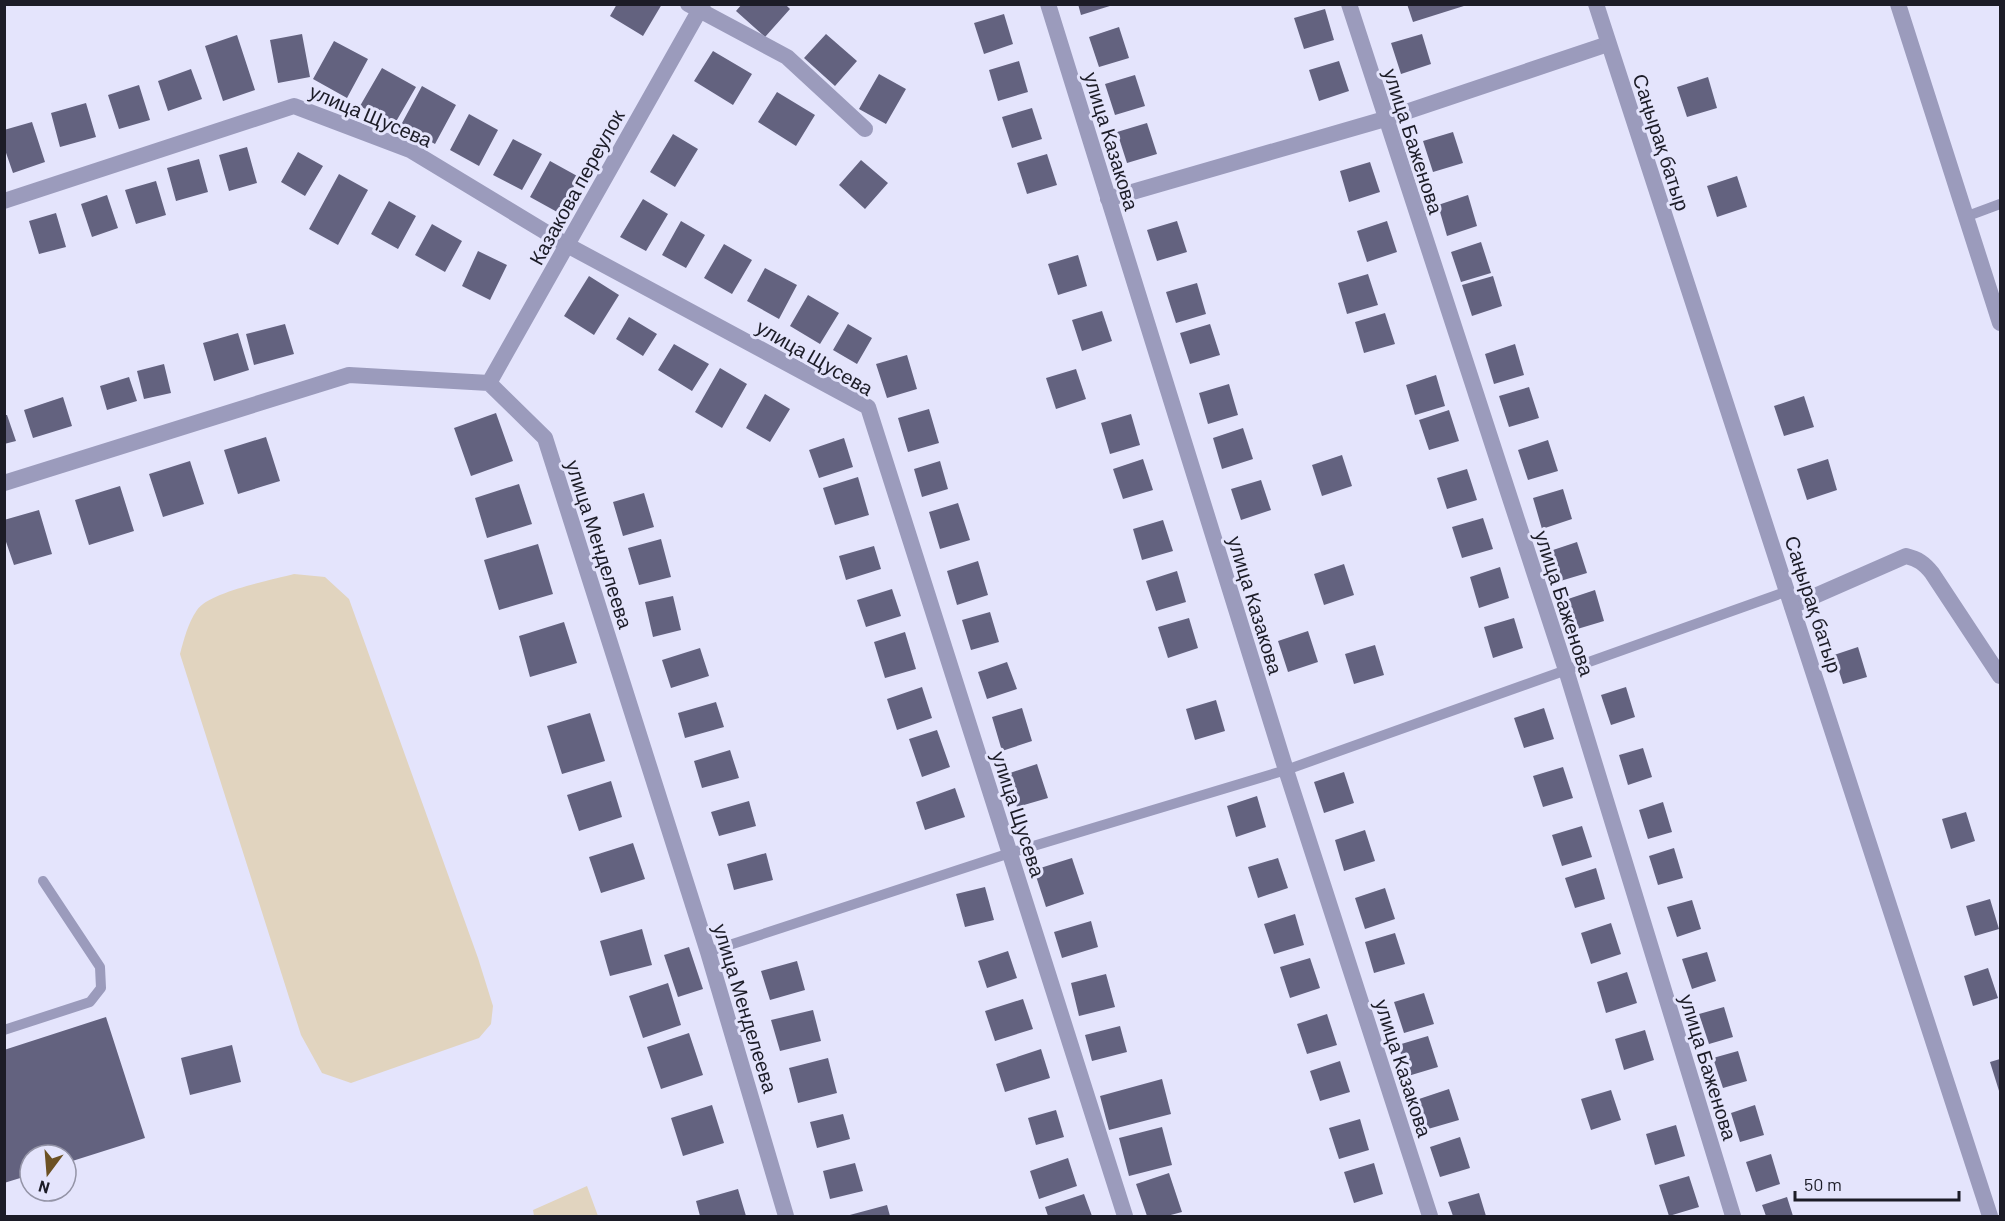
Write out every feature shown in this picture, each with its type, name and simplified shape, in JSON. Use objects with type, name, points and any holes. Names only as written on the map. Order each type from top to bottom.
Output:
[{"type":"street","name":"улица Казакова","points":[[1048,4],[1286,770],[1430,1216]]},
{"type":"street","name":"улица Баженова","points":[[1349,4],[1566,670],[1733,1216]]},
{"type":"street","name":"Саңырақ батыр","points":[[1596,4],[1990,1216]]},
{"type":"street","points":[[1898,4],[1965,218],[2000,320]]},
{"type":"street","name":"Казакова переулок","points":[[489,383],[696,7],[787,57],[865,129]]},
{"type":"street","points":[[1108,199],[1385,119],[1608,44]]},
{"type":"street","name":"улица Щусева","points":[[4,201],[294,106],[410,150],[567,245],[868,407],[1125,1216]]},
{"type":"street","points":[[4,483],[349,375],[489,383]]},
{"type":"street","name":"улица Менделеева","points":[[489,383],[544,438],[708,952],[786,1216]]},
{"type":"street","points":[[1790,599],[1906,556],[1915,558],[1925,564],[1932,573],[2001,676]]},
{"type":"lane","points":[[1965,218],[2001,204]]},
{"type":"lane","points":[[708,952],[1010,853],[1286,770],[1566,670],[1790,599]]},
{"type":"lane","points":[[4,1030],[90,1002],[101,988],[100,967],[43,881]]},
{"type":"shaded area","points":[[294,574],[325,577],[349,599],[478,958],[493,1006],[491,1024],[479,1038],[351,1083],[322,1073],[301,1035],[180,654],[191,620],[204,604],[227,592]]},
{"type":"shaded area","points":[[587,1186],[598,1216],[534,1216],[533,1210]]},
{"type":"building","points":[[617,4],[662,4],[643,36],[610,16]]},
{"type":"building","points":[[742,4],[785,4],[790,9],[765,37],[736,11]]},
{"type":"building","points":[[1078,4],[1113,4],[1113,5],[1081,15]]},
{"type":"building","points":[[1407,4],[1467,4],[1467,5],[1413,22]]},
{"type":"building","points":[[1325,9],[1334,40],[1304,49],[1294,18]]},
{"type":"building","points":[[1004,14],[1013,44],[984,54],[974,23]]},
{"type":"building","points":[[1119,27],[1129,58],[1099,67],[1089,37]]},
{"type":"building","points":[[302,34],[310,77],[278,83],[270,40]]},
{"type":"building","points":[[826,34],[857,61],[835,86],[804,58]]},
{"type":"building","points":[[1422,34],[1431,64],[1401,74],[1391,43]]},
{"type":"building","points":[[237,35],[255,90],[223,101],[205,46]]},
{"type":"building","points":[[334,41],[368,59],[347,98],[313,79]]},
{"type":"building","points":[[713,51],[752,74],[733,105],[694,81]]},
{"type":"building","points":[[1019,61],[1028,92],[998,101],[989,70]]},
{"type":"building","points":[[1339,61],[1349,91],[1319,101],[1309,70]]},
{"type":"building","points":[[382,68],[416,87],[394,125],[360,106]]},
{"type":"building","points":[[191,69],[202,99],[168,111],[158,81]]},
{"type":"building","points":[[879,74],[906,89],[886,124],[859,109]]},
{"type":"building","points":[[1135,75],[1145,106],[1115,115],[1105,84]]},
{"type":"building","points":[[1708,77],[1717,108],[1687,117],[1677,87]]},
{"type":"building","points":[[139,85],[150,120],[119,129],[108,95]]},
{"type":"building","points":[[422,86],[456,105],[435,144],[401,125]]},
{"type":"building","points":[[777,92],[815,115],[796,146],[758,122]]},
{"type":"building","points":[[86,103],[96,137],[60,147],[51,113]]},
{"type":"building","points":[[1032,108],[1042,139],[1012,148],[1002,117]]},
{"type":"building","points":[[469,114],[498,130],[479,166],[450,150]]},
{"type":"building","points":[[32,122],[45,162],[13,173],[4,147],[4,130]]},
{"type":"building","points":[[1147,123],[1157,154],[1127,163],[1117,132]]},
{"type":"building","points":[[1453,132],[1463,163],[1433,172],[1423,141]]},
{"type":"building","points":[[673,134],[698,149],[675,187],[650,172]]},
{"type":"building","points":[[513,139],[542,154],[522,190],[493,175]]},
{"type":"building","points":[[247,147],[257,183],[229,191],[219,155]]},
{"type":"building","points":[[298,152],[323,166],[305,196],[281,182]]},
{"type":"building","points":[[1047,154],[1057,185],[1027,194],[1017,163]]},
{"type":"building","points":[[199,159],[208,192],[176,201],[167,168]]},
{"type":"building","points":[[861,160],[888,183],[865,209],[839,185]]},
{"type":"building","points":[[550,161],[579,177],[559,213],[530,197]]},
{"type":"building","points":[[1370,162],[1380,192],[1349,202],[1340,171]]},
{"type":"building","points":[[339,174],[368,190],[338,245],[309,229]]},
{"type":"building","points":[[1737,176],[1747,207],[1717,217],[1707,186]]},
{"type":"building","points":[[156,181],[166,215],[136,224],[125,190]]},
{"type":"building","points":[[107,195],[118,228],[92,237],[81,204]]},
{"type":"building","points":[[1468,195],[1477,226],[1447,236],[1438,205]]},
{"type":"building","points":[[643,199],[668,214],[646,251],[620,237]]},
{"type":"building","points":[[389,201],[416,216],[398,249],[371,234]]},
{"type":"building","points":[[56,213],[66,247],[39,254],[29,221]]},
{"type":"building","points":[[681,221],[705,235],[686,268],[662,255]]},
{"type":"building","points":[[1177,221],[1187,252],[1157,261],[1147,230]]},
{"type":"building","points":[[1387,221],[1397,252],[1367,262],[1357,231]]},
{"type":"building","points":[[432,224],[462,241],[445,272],[415,255]]},
{"type":"building","points":[[1481,242],[1491,273],[1461,282],[1451,252]]},
{"type":"building","points":[[724,244],[752,260],[732,294],[704,278]]},
{"type":"building","points":[[478,251],[507,265],[490,300],[462,286]]},
{"type":"building","points":[[1078,255],[1087,286],[1058,295],[1048,264]]},
{"type":"building","points":[[765,268],[797,285],[779,319],[747,301]]},
{"type":"building","points":[[1368,274],[1378,305],[1347,314],[1338,283]]},
{"type":"building","points":[[589,276],[619,295],[594,335],[564,316]]},
{"type":"building","points":[[1493,276],[1502,306],[1472,316],[1462,285]]},
{"type":"building","points":[[1197,283],[1206,314],[1176,323],[1166,292]]},
{"type":"building","points":[[808,295],[839,313],[820,344],[790,326]]},
{"type":"building","points":[[1102,311],[1112,341],[1082,351],[1072,320]]},
{"type":"building","points":[[1385,313],[1395,344],[1364,353],[1355,322]]},
{"type":"building","points":[[629,317],[657,334],[643,356],[616,339]]},
{"type":"building","points":[[285,324],[294,354],[254,365],[246,334]]},
{"type":"building","points":[[848,324],[872,338],[857,364],[833,350]]},
{"type":"building","points":[[1210,324],[1220,355],[1190,364],[1180,333]]},
{"type":"building","points":[[238,333],[249,370],[214,381],[203,343]]},
{"type":"building","points":[[674,344],[709,364],[692,391],[658,370]]},
{"type":"building","points":[[1515,344],[1524,375],[1494,384],[1485,354]]},
{"type":"building","points":[[907,355],[917,389],[887,398],[876,364]]},
{"type":"building","points":[[164,364],[171,393],[144,399],[137,371]]},
{"type":"building","points":[[720,368],[747,384],[722,428],[695,412]]},
{"type":"building","points":[[1076,369],[1086,399],[1056,409],[1046,378]]},
{"type":"building","points":[[1436,375],[1445,406],[1415,415],[1406,385]]},
{"type":"building","points":[[129,377],[137,401],[107,410],[100,386]]},
{"type":"building","points":[[1229,384],[1238,415],[1208,424],[1199,393]]},
{"type":"building","points":[[1529,387],[1539,418],[1509,427],[1499,396]]},
{"type":"building","points":[[765,394],[790,409],[770,442],[746,428]]},
{"type":"building","points":[[1804,396],[1814,427],[1784,436],[1774,406]]},
{"type":"building","points":[[63,397],[72,426],[33,438],[24,410]]},
{"type":"building","points":[[929,409],[939,443],[908,452],[898,418]]},
{"type":"building","points":[[1449,410],[1459,441],[1429,450],[1419,420]]},
{"type":"building","points":[[496,413],[513,461],[471,476],[454,428]]},
{"type":"building","points":[[1131,414],[1140,445],[1110,454],[1101,423]]},
{"type":"building","points":[[4,415],[7,415],[16,441],[4,444]]},
{"type":"building","points":[[1243,428],[1253,459],[1222,469],[1213,438]]},
{"type":"building","points":[[266,437],[280,481],[238,494],[224,450]]},
{"type":"building","points":[[844,438],[853,467],[819,478],[809,450]]},
{"type":"building","points":[[1548,440],[1558,471],[1528,480],[1518,450]]},
{"type":"building","points":[[1342,455],[1352,486],[1322,496],[1312,465]]},
{"type":"building","points":[[1143,459],[1153,490],[1123,499],[1113,469]]},
{"type":"building","points":[[1828,459],[1837,490],[1807,500],[1797,469]]},
{"type":"building","points":[[190,461],[204,504],[163,517],[149,474]]},
{"type":"building","points":[[940,461],[948,489],[922,497],[914,469]]},
{"type":"building","points":[[1467,469],[1477,500],[1447,509],[1437,478]]},
{"type":"building","points":[[858,477],[869,515],[835,525],[823,488]]},
{"type":"building","points":[[1261,480],[1271,510],[1241,520],[1231,489]]},
{"type":"building","points":[[519,484],[532,524],[487,538],[475,498]]},
{"type":"building","points":[[120,486],[134,531],[89,545],[75,500]]},
{"type":"building","points":[[1563,489],[1572,519],[1542,529],[1533,498]]},
{"type":"building","points":[[644,493],[654,527],[623,536],[613,502]]},
{"type":"building","points":[[958,503],[970,540],[940,549],[929,512]]},
{"type":"building","points":[[39,510],[52,554],[14,565],[4,536],[4,520]]},
{"type":"building","points":[[1483,518],[1493,549],[1462,558],[1452,527]]},
{"type":"building","points":[[1163,520],[1173,551],[1142,560],[1133,529]]},
{"type":"building","points":[[661,539],[671,577],[639,585],[628,548]]},
{"type":"building","points":[[1577,542],[1587,573],[1557,582],[1547,552]]},
{"type":"building","points":[[538,544],[553,594],[499,610],[484,560]]},
{"type":"building","points":[[874,546],[881,569],[846,580],[839,556]]},
{"type":"building","points":[[978,561],[988,595],[957,605],[947,571]]},
{"type":"building","points":[[1344,564],[1354,595],[1324,605],[1314,574]]},
{"type":"building","points":[[1500,567],[1509,598],[1479,608],[1470,577]]},
{"type":"building","points":[[1177,571],[1186,602],[1156,611],[1146,581]]},
{"type":"building","points":[[892,589],[901,616],[866,627],[857,600]]},
{"type":"building","points":[[1595,590],[1604,621],[1574,630],[1565,600]]},
{"type":"building","points":[[673,596],[681,630],[653,637],[645,602]]},
{"type":"building","points":[[990,612],[999,642],[971,650],[962,620]]},
{"type":"building","points":[[1189,618],[1198,648],[1168,658],[1158,627]]},
{"type":"building","points":[[1514,618],[1523,648],[1493,658],[1484,627]]},
{"type":"building","points":[[564,622],[577,663],[530,677],[519,636]]},
{"type":"building","points":[[1308,631],[1318,662],[1288,672],[1278,641]]},
{"type":"building","points":[[905,632],[916,669],[885,678],[874,642]]},
{"type":"building","points":[[1375,645],[1384,675],[1354,684],[1345,654]]},
{"type":"building","points":[[1858,647],[1867,677],[1843,684],[1834,655]]},
{"type":"building","points":[[700,648],[709,676],[671,688],[662,660]]},
{"type":"building","points":[[1007,662],[1017,689],[987,699],[978,672]]},
{"type":"building","points":[[922,687],[932,718],[897,730],[887,699]]},
{"type":"building","points":[[1626,687],[1635,717],[1611,725],[1601,695]]},
{"type":"building","points":[[1216,700],[1225,731],[1195,740],[1186,709]]},
{"type":"building","points":[[716,702],[724,727],[685,738],[678,713]]},
{"type":"building","points":[[1022,708],[1032,741],[1002,751],[992,717]]},
{"type":"building","points":[[1544,708],[1554,739],[1524,748],[1514,718]]},
{"type":"building","points":[[590,713],[605,761],[562,774],[547,726]]},
{"type":"building","points":[[937,730],[950,767],[922,777],[909,739]]},
{"type":"building","points":[[1643,748],[1652,777],[1628,785],[1619,755]]},
{"type":"building","points":[[730,750],[739,778],[702,788],[694,761]]},
{"type":"building","points":[[1037,764],[1048,798],[1017,807],[1007,774]]},
{"type":"building","points":[[1563,767],[1573,798],[1543,807],[1533,776]]},
{"type":"building","points":[[1344,772],[1354,803],[1324,813],[1314,782]]},
{"type":"building","points":[[611,781],[622,817],[579,831],[567,795]]},
{"type":"building","points":[[955,788],[965,817],[925,830],[916,802]]},
{"type":"building","points":[[1257,796],[1266,827],[1236,837],[1227,806]]},
{"type":"building","points":[[749,801],[756,826],[719,836],[711,812]]},
{"type":"building","points":[[1663,802],[1672,832],[1648,839],[1639,810]]},
{"type":"building","points":[[1966,812],[1975,841],[1951,849],[1942,819]]},
{"type":"building","points":[[1582,826],[1592,857],[1562,866],[1552,835]]},
{"type":"building","points":[[1365,830],[1375,861],[1344,871],[1335,840]]},
{"type":"building","points":[[633,843],[645,879],[601,893],[589,857]]},
{"type":"building","points":[[1674,848],[1683,878],[1658,885],[1649,856]]},
{"type":"building","points":[[766,853],[773,880],[734,890],[727,864]]},
{"type":"building","points":[[1072,858],[1084,894],[1046,907],[1034,870]]},
{"type":"building","points":[[1278,858],[1288,888],[1258,898],[1248,867]]},
{"type":"building","points":[[1596,868],[1605,899],[1575,908],[1565,878]]},
{"type":"building","points":[[985,887],[994,920],[965,927],[956,894]]},
{"type":"building","points":[[1385,888],[1395,919],[1365,929],[1355,898]]},
{"type":"building","points":[[1990,899],[1999,929],[1975,936],[1966,906]]},
{"type":"building","points":[[1692,900],[1701,929],[1677,937],[1667,907]]},
{"type":"building","points":[[1295,914],[1304,945],[1274,954],[1264,924]]},
{"type":"building","points":[[1091,921],[1098,947],[1062,958],[1054,932]]},
{"type":"building","points":[[1611,923],[1621,954],[1591,964],[1581,933]]},
{"type":"building","points":[[642,929],[652,965],[610,976],[600,941]]},
{"type":"building","points":[[1395,933],[1405,964],[1374,973],[1365,942]]},
{"type":"building","points":[[689,947],[703,989],[678,997],[664,955]]},
{"type":"building","points":[[1008,951],[1017,978],[987,988],[978,961]]},
{"type":"building","points":[[1707,952],[1716,981],[1692,989],[1682,959]]},
{"type":"building","points":[[1310,958],[1320,988],[1290,998],[1280,967]]},
{"type":"building","points":[[797,961],[805,990],[770,1000],[761,971]]},
{"type":"building","points":[[1988,968],[1998,998],[1973,1006],[1964,976]]},
{"type":"building","points":[[1627,972],[1637,1003],[1606,1013],[1597,982]]},
{"type":"building","points":[[1106,974],[1115,1007],[1079,1016],[1071,983]]},
{"type":"building","points":[[668,983],[681,1025],[643,1038],[629,996]]},
{"type":"building","points":[[1424,993],[1434,1024],[1404,1033],[1394,1002]]},
{"type":"building","points":[[1023,999],[1033,1029],[995,1041],[985,1011]]},
{"type":"building","points":[[1724,1007],[1733,1037],[1709,1044],[1699,1014]]},
{"type":"building","points":[[813,1010],[821,1041],[780,1051],[771,1020]]},
{"type":"building","points":[[1327,1014],[1337,1045],[1307,1054],[1297,1024]]},
{"type":"building","points":[[106,1017],[145,1138],[78,1159],[78,1143],[18,1143],[18,1179],[4,1183],[4,1050]]},
{"type":"building","points":[[1120,1026],[1127,1052],[1092,1061],[1085,1035]]},
{"type":"building","points":[[1645,1030],[1654,1060],[1624,1070],[1615,1039]]},
{"type":"building","points":[[689,1033],[703,1075],[661,1089],[647,1047]]},
{"type":"building","points":[[1428,1036],[1438,1067],[1408,1076],[1398,1045]]},
{"type":"building","points":[[232,1045],[241,1082],[190,1095],[181,1058]]},
{"type":"building","points":[[1041,1049],[1050,1078],[1005,1092],[996,1064]]},
{"type":"building","points":[[1738,1051],[1747,1081],[1723,1088],[1713,1058]]},
{"type":"building","points":[[828,1058],[837,1093],[798,1103],[789,1068]]},
{"type":"building","points":[[2000,1059],[2000,1094],[1990,1062]]},
{"type":"building","points":[[1340,1061],[1350,1092],[1320,1101],[1310,1071]]},
{"type":"building","points":[[1162,1079],[1171,1114],[1109,1130],[1100,1096]]},
{"type":"building","points":[[1449,1089],[1459,1120],[1428,1129],[1419,1099]]},
{"type":"building","points":[[1611,1090],[1621,1120],[1591,1130],[1581,1099]]},
{"type":"building","points":[[712,1105],[724,1143],[683,1156],[671,1118]]},
{"type":"building","points":[[1755,1105],[1764,1135],[1740,1142],[1731,1113]]},
{"type":"building","points":[[1056,1110],[1064,1137],[1036,1145],[1028,1118]]},
{"type":"building","points":[[843,1114],[850,1139],[817,1148],[810,1122]]},
{"type":"building","points":[[1360,1119],[1369,1150],[1339,1159],[1329,1128]]},
{"type":"building","points":[[1676,1125],[1685,1156],[1655,1165],[1646,1134]]},
{"type":"building","points":[[1162,1127],[1172,1165],[1129,1176],[1119,1138]]},
{"type":"building","points":[[1460,1137],[1470,1168],[1440,1177],[1430,1147]]},
{"type":"building","points":[[1771,1154],[1780,1184],[1756,1192],[1746,1162]]},
{"type":"building","points":[[1068,1158],[1077,1186],[1039,1199],[1030,1171]]},
{"type":"building","points":[[855,1163],[863,1191],[830,1199],[823,1171]]},
{"type":"building","points":[[1374,1163],[1383,1194],[1354,1203],[1344,1172]]},
{"type":"building","points":[[1169,1173],[1182,1212],[1167,1216],[1147,1216],[1136,1184]]},
{"type":"building","points":[[1689,1176],[1699,1207],[1669,1216],[1659,1185]]},
{"type":"building","points":[[738,1189],[746,1216],[700,1216],[696,1201]]},
{"type":"building","points":[[1479,1193],[1486,1216],[1453,1216],[1448,1202]]},
{"type":"building","points":[[1084,1194],[1092,1216],[1048,1216],[1045,1207]]},
{"type":"building","points":[[1787,1197],[1793,1216],[1766,1216],[1762,1205]]},
{"type":"building","points":[[887,1205],[890,1216],[846,1216]]}]
